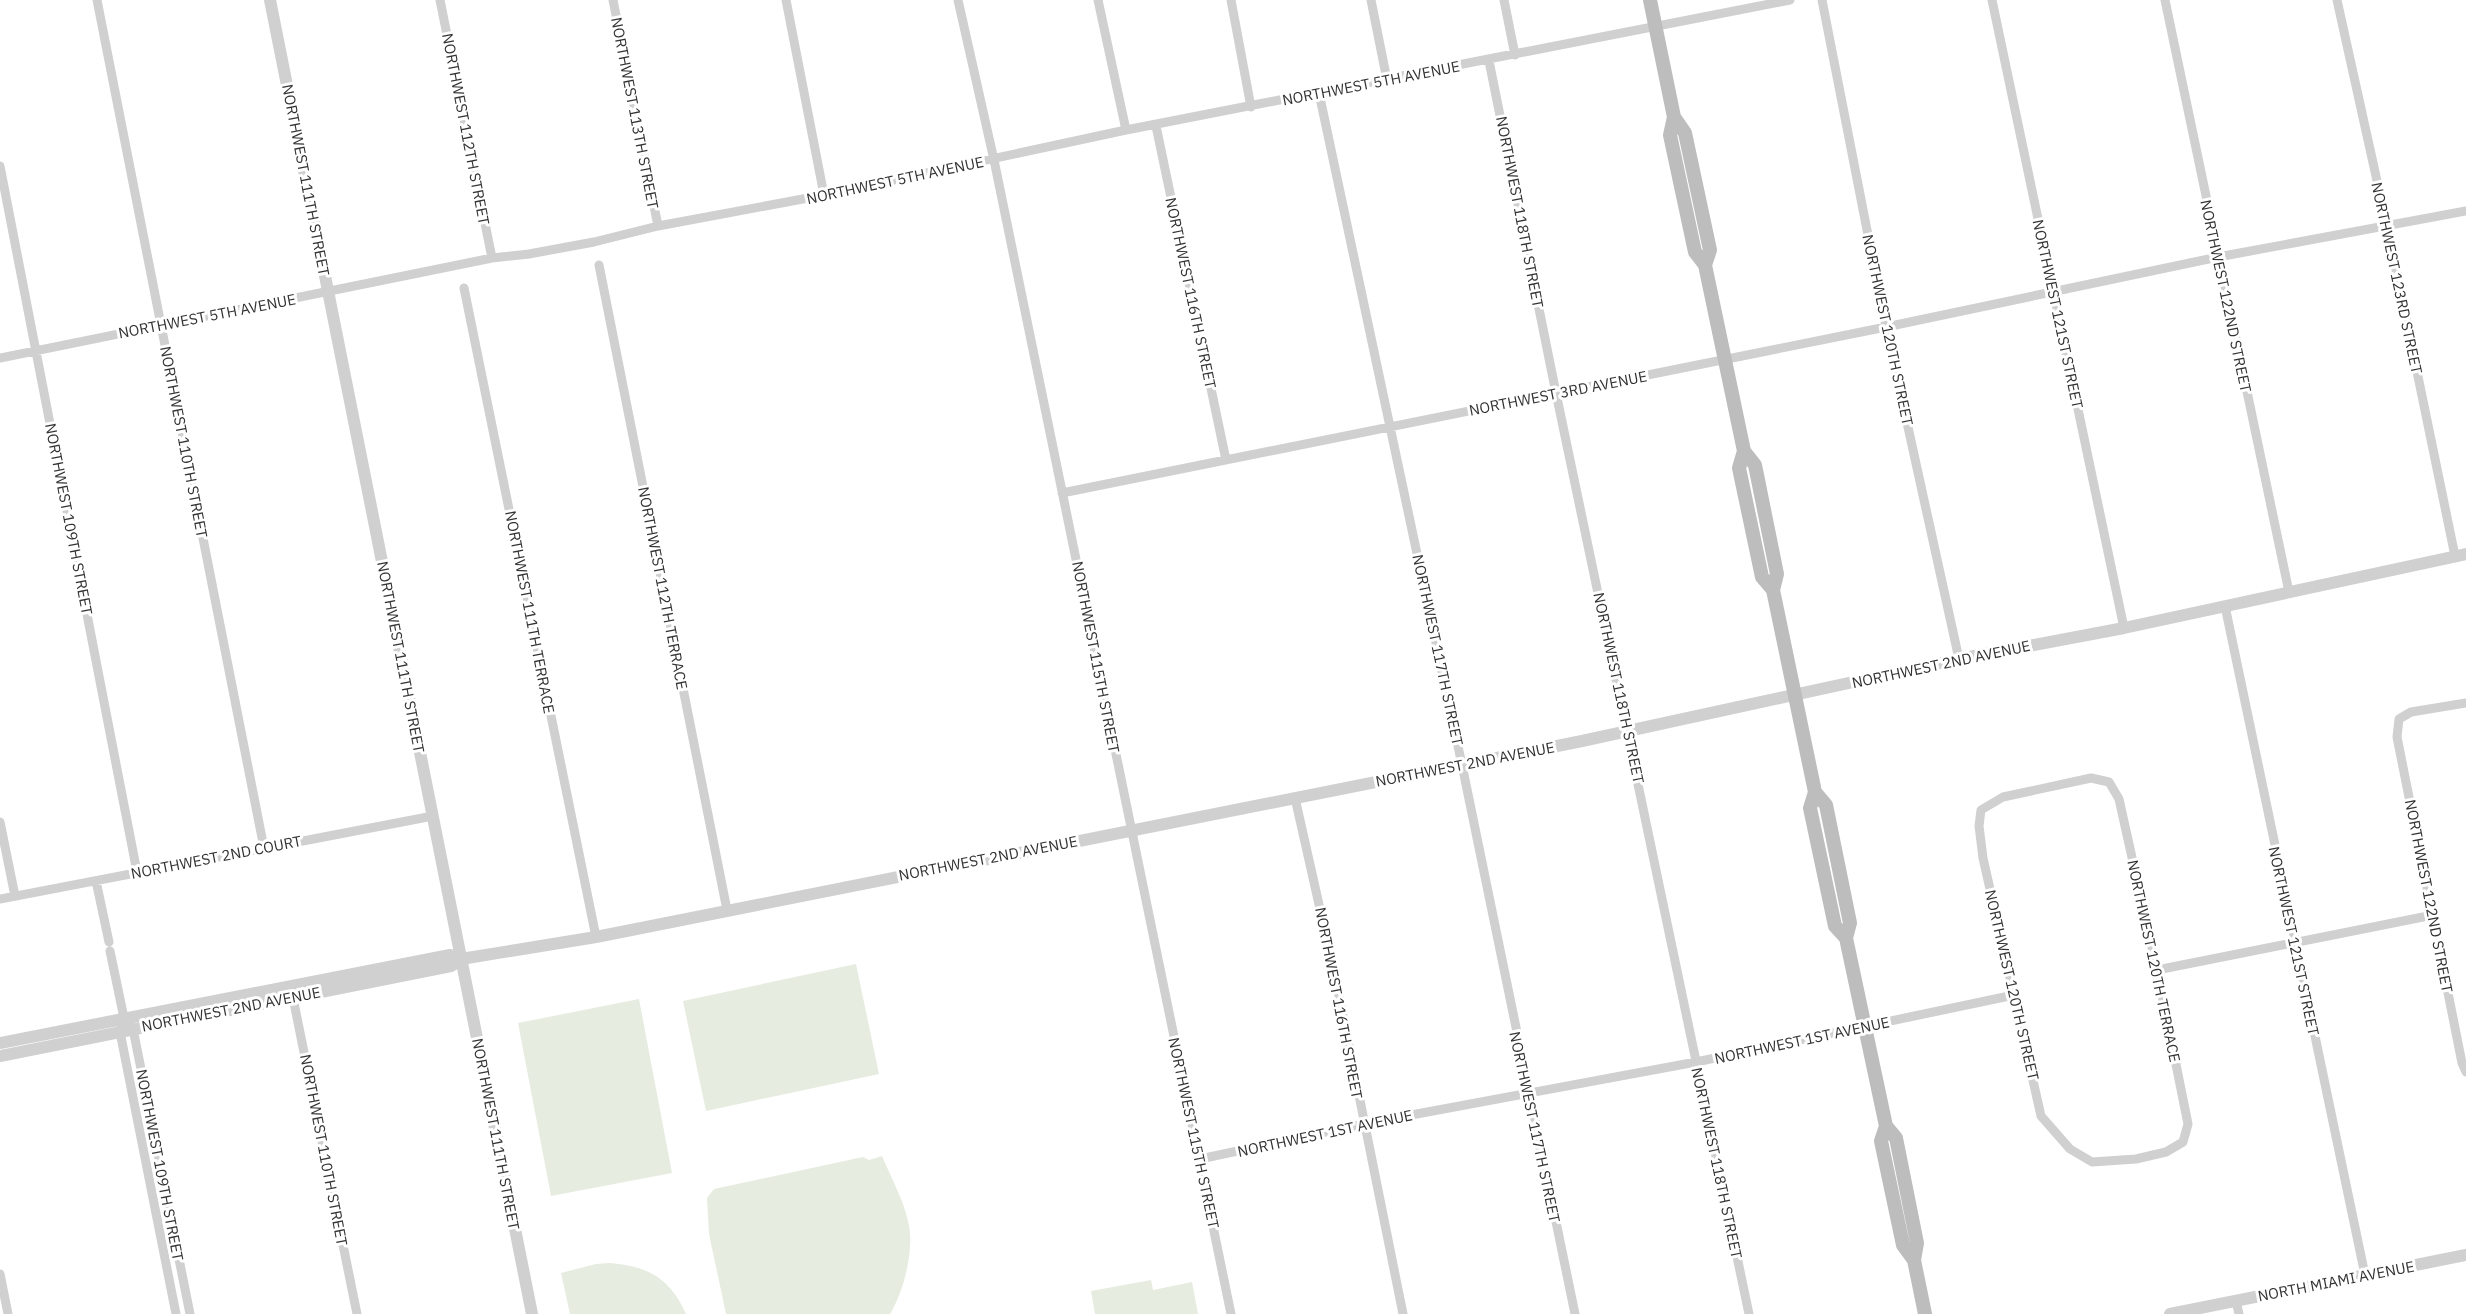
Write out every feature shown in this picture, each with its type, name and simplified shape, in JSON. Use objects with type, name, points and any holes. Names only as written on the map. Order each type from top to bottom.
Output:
[{"type":"main road","points":[[1650,0],[1674,117],[1670,135],[1675,159],[1695,252],[1705,265],[1744,451],[1755,465],[1777,574],[1773,590],[1815,792],[1826,805],[1850,923],[1846,938],[1886,1126],[1881,1141],[1903,1245],[1914,1260],[1925,1314]]},
{"type":"street","name":"NORTHWEST 110TH STREET","points":[[97,0],[264,848]]},
{"type":"street","name":"NORTHWEST 111TH STREET","points":[[270,0],[532,1314]]},
{"type":"street","name":"NORTHWEST 112TH STREET","points":[[440,0],[492,258]]},
{"type":"street","name":"NORTHWEST 113TH STREET","points":[[613,0],[658,226]]},
{"type":"street","points":[[786,0],[824,195]]},
{"type":"street","name":"NORTHWEST 115TH STREET","points":[[958,0],[994,160],[1231,1314]]},
{"type":"street","points":[[1098,0],[1126,130]]},
{"type":"street","points":[[1231,0],[1251,107]]},
{"type":"street","points":[[1371,0],[1387,80]]},
{"type":"street","points":[[1504,0],[1515,55]]},
{"type":"street","name":"NORTHWEST 5TH AVENUE","points":[[0,358],[492,258],[540,252],[658,226],[824,195],[1126,130],[1489,61],[1655,25],[1790,0]]},
{"type":"street","name":"NORTHWEST 120TH STREET","points":[[1822,0],[1886,327],[1959,659]]},
{"type":"street","name":"NORTHWEST 121ST STREET","points":[[1992,0],[2124,628]]},
{"type":"street","name":"NORTHWEST 122ND STREET","points":[[2165,0],[2289,592]]},
{"type":"street","name":"NORTHWEST 123RD STREET","points":[[2337,0],[2461,555]]},
{"type":"street","name":"NORTHWEST 118TH STREET","points":[[1489,61],[1556,393],[1749,1314]]},
{"type":"street","name":"NORTHWEST 117TH STREET","points":[[1319,93],[1462,765],[1527,1092],[1575,1314]]},
{"type":"street","name":"NORTHWEST 116TH STREET","points":[[1156,126],[1226,460]]},
{"type":"street","name":"NORTHWEST 109TH STREET","points":[[0,166],[137,873]]},
{"type":"street","name":"NORTHWEST 3RD AVENUE","points":[[1062,493],[1886,327],[2218,257],[2466,211]]},
{"type":"street","name":"NORTHWEST 112TH TERRACE","points":[[598,266],[728,910]]},
{"type":"street","name":"NORTHWEST 111TH TERRACE","points":[[464,288],[596,937]]},
{"type":"street","name":"NORTHWEST 2ND AVENUE","points":[[0,1056],[120,1032],[450,955],[461,959],[596,937],[1462,765],[1795,696],[1959,659],[2124,628],[2461,555]]},
{"type":"street","name":"NORTHWEST 121ST STREET","points":[[2224,606],[2365,1275]]},
{"type":"street","name":"NORTHWEST 122ND STREET","points":[[2466,703],[2411,712],[2399,719],[2397,737],[2462,1063],[2466,1072]]},
{"type":"street","name":"NORTHWEST 120TH STREET","points":[[2070,1149],[2041,1116],[1983,858],[1979,826],[1981,810],[2003,796],[2091,777],[2109,782]]},
{"type":"street","name":"NORTHWEST 120TH TERRACE","points":[[2070,1149],[2092,1162],[2136,1160],[2166,1152],[2183,1142],[2187,1124],[2157,970],[2119,799],[2109,782]]},
{"type":"street","name":"NORTHWEST 116TH STREET","points":[[1295,798],[1334,971],[1403,1314]]},
{"type":"street","name":"NORTHWEST 2ND COURT","points":[[0,899],[433,816]]},
{"type":"street","points":[[0,822],[15,896]]},
{"type":"street","name":"NORTHWEST 109TH STREET","points":[[96,881],[124,1018],[133,1029],[190,1314]]},
{"type":"street","points":[[2157,970],[2433,915]]},
{"type":"street","name":"NORTHWEST 110TH STREET","points":[[292,991],[357,1314]]},
{"type":"street","name":"NORTHWEST 2ND AVENUE","points":[[0,1043],[124,1018],[292,991]]},
{"type":"street","name":"NORTHWEST 1ST AVENUE","points":[[1200,1159],[1363,1124],[1696,1062],[2014,995]]},
{"type":"street","name":"NORTHWEST 109TH STREET","points":[[124,1018],[120,1032],[176,1314]]},
{"type":"street","points":[[143,1147],[156,1144]]},
{"type":"street","points":[[163,1247],[176,1244]]},
{"type":"street","name":"NORTH MIAMI AVENUE","points":[[2170,1314],[2466,1255]]},
{"type":"street","points":[[0,1274],[8,1314]]},
{"type":"street","points":[[2236,1301],[2239,1314]]},
{"type":"shaded area","points":[[856,964],[879,1074],[706,1111],[683,1001]]},
{"type":"shaded area","points":[[639,999],[672,1173],[551,1196],[518,1023]]},
{"type":"shaded area","points":[[882,1156],[902,1203],[910,1232],[910,1252],[906,1274],[890,1314],[726,1314],[709,1234],[707,1198],[714,1189],[863,1157],[869,1160]]},
{"type":"shaded area","points":[[609,1263],[635,1267],[656,1276],[673,1291],[686,1314],[570,1314],[561,1273]]},
{"type":"shaded area","points":[[1151,1280],[1153,1290],[1192,1282],[1198,1314],[1095,1314],[1091,1291]]}]
